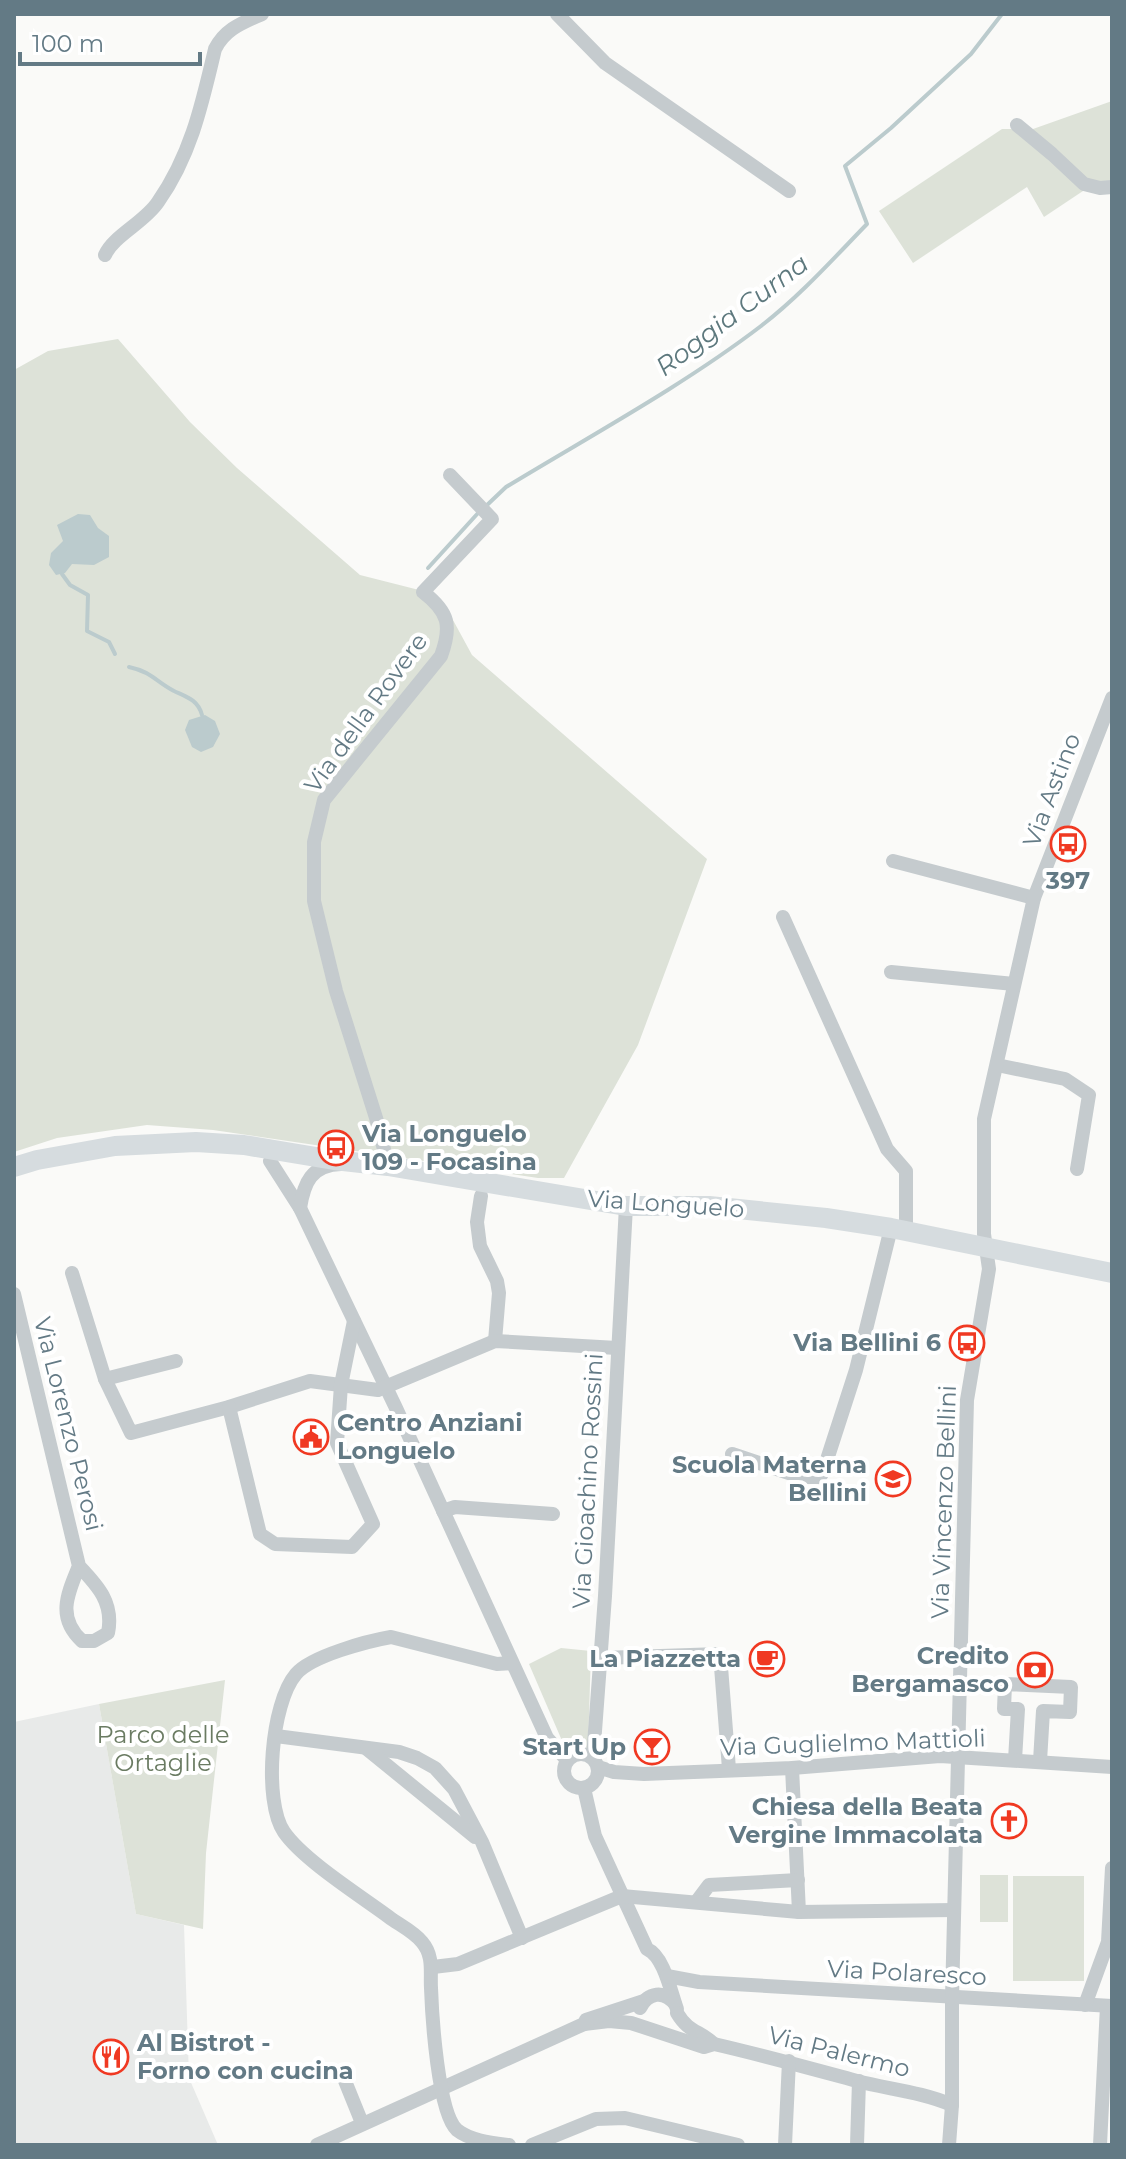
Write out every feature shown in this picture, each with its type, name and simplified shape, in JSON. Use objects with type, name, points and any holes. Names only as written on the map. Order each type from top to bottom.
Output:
[{"type":"street","points":[[105,255],[109,247],[142,221],[158,203],[179,168],[195,132],[215,49],[221,38],[231,29],[262,14]]},
{"type":"street","points":[[557,14],[605,63],[789,191]]},
{"type":"street","points":[[1017,125],[1084,184],[1112,187]]},
{"type":"street","name":"Via della Rovere","points":[[388,1166],[336,991],[314,901],[314,842],[324,800],[441,656],[448,635],[445,615],[437,603],[423,592],[492,519],[450,475]]},
{"type":"street","name":"Via Astino","points":[[985,1246],[984,1119],[1014,984],[1034,898],[1112,698]]},
{"type":"street","points":[[893,861],[1034,898]]},
{"type":"street","points":[[732,1454],[801,1477],[820,1477],[898,1229],[906,1171],[887,1149],[783,917]]},
{"type":"street","points":[[891,972],[1014,984]]},
{"type":"street","points":[[997,1065],[1065,1079],[1089,1095],[1077,1169]]},
{"type":"street","name":"Via Longuelo","points":[[14,1167],[115,1146],[196,1142],[244,1145],[626,1206],[737,1209],[898,1229],[1112,1273]]},
{"type":"street","points":[[244,1145],[270,1161],[300,1208],[547,1738],[567,1760]]},
{"type":"street","name":"Via Longuelo","points":[[270,1161],[320,1170],[427,1172]]},
{"type":"street","points":[[300,1208],[304,1185],[320,1170],[331,1164],[359,1163]]},
{"type":"street","points":[[481,1196],[477,1222],[480,1246],[497,1281],[499,1293],[495,1341]]},
{"type":"street","name":"Via Gioachino Rossini","points":[[595,1762],[626,1206]]},
{"type":"street","name":"Via Vincenzo Bellini","points":[[949,2145],[967,1400],[989,1269],[985,1246]]},
{"type":"street","points":[[72,1273],[105,1379],[131,1433],[310,1381],[378,1390],[495,1341],[617,1348]]},
{"type":"street","name":"Via Lorenzo Perosi","points":[[14,1294],[79,1566],[104,1592],[110,1621],[108,1633],[94,1641],[82,1641],[71,1631],[65,1600],[79,1566]]},
{"type":"street","points":[[229,1407],[260,1534],[275,1544],[352,1547],[373,1524],[337,1443],[341,1385],[354,1321]]},
{"type":"street","points":[[105,1379],[176,1361]]},
{"type":"street","points":[[443,1511],[455,1507],[553,1514]]},
{"type":"street","points":[[509,2145],[480,2140],[456,2129],[450,2118],[441,2087],[430,1984],[433,1967],[422,1942],[302,1851],[283,1831],[273,1802],[279,1712],[295,1675],[309,1663],[391,1637],[497,1664],[512,1663]]},
{"type":"street","points":[[601,1658],[720,1654],[729,1769]]},
{"type":"street","points":[[1015,1760],[1018,1709],[1004,1709],[1005,1684],[1071,1687],[1070,1712],[1043,1711],[1040,1761]]},
{"type":"street","points":[[276,1736],[364,1747],[417,1758],[435,1768],[454,1789],[482,1842],[522,1938]]},
{"type":"street","points":[[364,1747],[482,1842]]},
{"type":"street","points":[[579,1753],[595,1762],[597,1777],[589,1785],[571,1786],[564,1779],[563,1769],[567,1760],[579,1753]]},
{"type":"street","name":"Via Guglielmo Mattioli","points":[[595,1762],[614,1772],[644,1774],[958,1757],[1112,1767]]},
{"type":"street","points":[[792,1768],[799,1912]]},
{"type":"street","name":"Via Guglielmo Mattioli","points":[[589,1785],[644,1774]]},
{"type":"street","points":[[589,1785],[595,1836],[647,1949],[645,1955],[654,1979],[640,2016],[654,2030]]},
{"type":"street","points":[[1085,2005],[1108,1942],[1112,1868]]},
{"type":"street","points":[[697,1901],[709,1885],[798,1880]]},
{"type":"street","points":[[433,1967],[458,1964],[622,1896],[799,1912],[954,1910]]},
{"type":"street","points":[[647,1949],[654,1951],[667,1976],[676,2009]]},
{"type":"street","name":"Via Polaresco","points":[[667,1976],[699,1982],[1109,2006]]},
{"type":"street","points":[[317,2145],[345,2138],[362,2123],[584,2024],[620,2021],[654,2030],[673,2025],[681,1989],[699,1982]]},
{"type":"street","points":[[584,2024],[586,2020],[652,1995],[665,1995],[676,2009]]},
{"type":"street","points":[[1100,2145],[1109,2006]]},
{"type":"street","name":"Via Palermo","points":[[676,2009],[687,2028],[707,2037],[714,2044]]},
{"type":"street","name":"Via Palermo","points":[[654,2030],[704,2047],[714,2044],[789,2061],[859,2081],[937,2098],[952,2105]]},
{"type":"street","points":[[785,2145],[789,2061]]},
{"type":"street","points":[[343,2076],[362,2123]]},
{"type":"street","points":[[857,2145],[859,2081]]},
{"type":"street","points":[[532,2145],[596,2119],[625,2118],[738,2145]]},
{"type":"shaded area","points":[[78,514],[90,515],[98,528],[109,536],[109,557],[94,565],[72,564],[65,573],[56,575],[49,565],[51,553],[63,541],[57,525]]},
{"type":"shaded area","points":[[205,715],[215,721],[220,734],[213,747],[201,752],[192,747],[185,730],[189,720]]},
{"type":"shaded area","points":[[99,1704],[136,1914],[184,1925],[189,2078],[218,2145],[14,2145],[14,1722]]},
{"type":"green space","points":[[1112,101],[1112,181],[1098,181],[1044,217],[1027,187],[913,263],[879,211],[1002,129],[1033,129]]},
{"type":"green space","points":[[118,339],[190,422],[237,468],[360,575],[427,592],[447,609],[472,655],[707,859],[638,1045],[564,1178],[538,1178],[213,1130],[147,1125],[57,1138],[14,1152],[14,370],[48,351]]},
{"type":"green space","points":[[561,1648],[591,1651],[588,1748],[575,1746],[566,1750],[529,1664]]},
{"type":"green space","name":"Parco delle Ortaglie","points":[[225,1680],[206,1853],[203,1929],[136,1914],[99,1704]]},
{"type":"green space","points":[[980,1875],[1008,1875],[1008,1922],[980,1922]]},
{"type":"green space","points":[[1013,1876],[1084,1876],[1084,1981],[1013,1981]]},
{"type":"waterway","name":"Roggia Curna","points":[[486,506],[506,487],[636,410],[731,348],[803,290],[867,224],[845,166],[971,54],[1002,14]]},
{"type":"waterway","name":"Roggia Curna","points":[[428,568],[479,512]]},
{"type":"waterway","points":[[62,574],[70,585],[88,595],[87,631],[109,642],[115,654]]},
{"type":"waterway","points":[[129,667],[148,674],[191,700],[202,715]]},
{"type":"place","name":"397","points":[[1068,844]]},
{"type":"place","name":"Via Longuelo 109 - Focasina","points":[[336,1148]]},
{"type":"place","name":"Via Bellini 6","points":[[967,1343]]},
{"type":"place","name":"Centro Anziani Longuelo","points":[[311,1437]]},
{"type":"place","name":"Scuola Materna Bellini","points":[[893,1479]]},
{"type":"place","name":"La Piazzetta","points":[[767,1659]]},
{"type":"place","name":"Credito Bergamasco","points":[[1035,1670]]},
{"type":"place","name":"Start Up","points":[[652,1747]]},
{"type":"place","name":"Chiesa della Beata Vergine Immacolata","points":[[1009,1821]]},
{"type":"place","name":"Al Bistrot - Forno con cucina","points":[[111,2057]]}]
